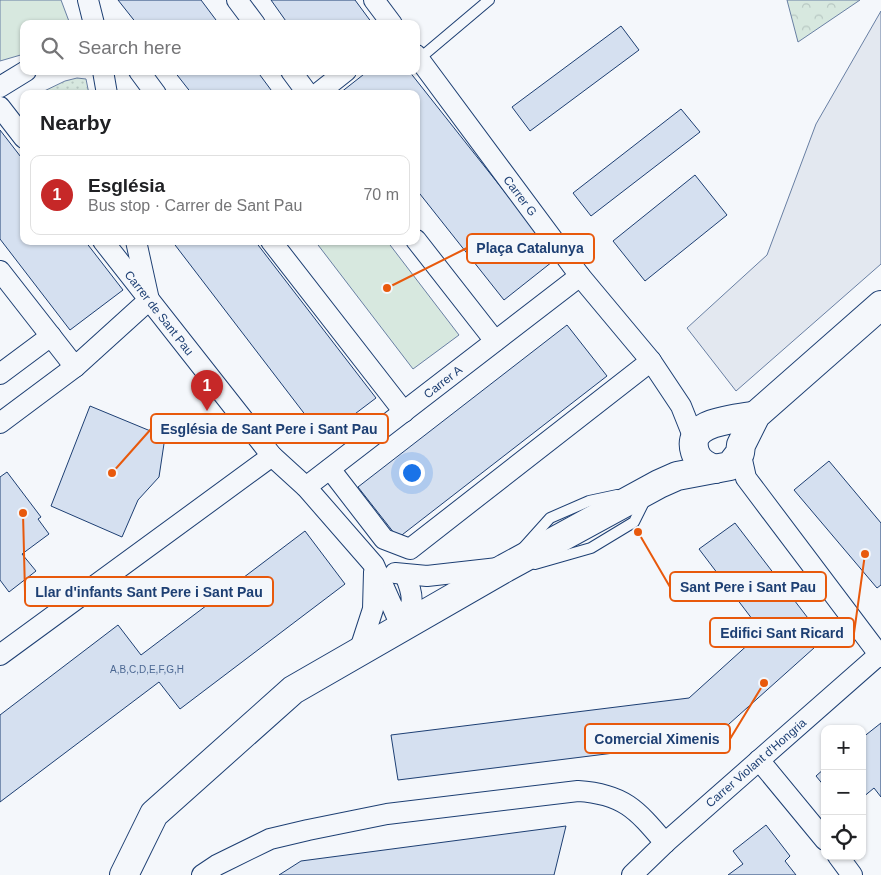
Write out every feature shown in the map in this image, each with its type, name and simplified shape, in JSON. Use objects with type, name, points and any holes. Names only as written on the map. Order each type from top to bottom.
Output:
[{"type":"street","points":[[88,0],[93,20]]},
{"type":"street","points":[[237,0],[252,20]]},
{"type":"street","points":[[374,0],[389,20]]},
{"type":"street","name":"Carrer G","points":[[420,60],[580,276],[651,361],[681,406],[705,434]]},
{"type":"street","points":[[0,87],[20,75]]},
{"type":"street","points":[[104,75],[107,90]]},
{"type":"street","points":[[141,75],[153,90]]},
{"type":"street","points":[[294,75],[305,90]]},
{"type":"street","points":[[322,90],[341,75]]},
{"type":"street","points":[[0,107],[20,133]]},
{"type":"street","name":"Carrer de Sant Pau","points":[[107,245],[272,456],[306,487],[374,565],[397,617],[404,626]]},
{"type":"street","points":[[0,423],[75,367],[149,300],[137,245]]},
{"type":"street","points":[[274,245],[404,412]]},
{"type":"street","points":[[420,245],[495,341]]},
{"type":"street","points":[[0,271],[75,367]]},
{"type":"street","name":"Carrer A","points":[[306,487],[580,276]]},
{"type":"street","points":[[676,476],[705,434],[756,415],[881,305]]},
{"type":"street","points":[[0,374],[51,336]]},
{"type":"street","points":[[330,468],[384,539],[410,549],[651,361]]},
{"type":"street","points":[[733,462],[756,415]]},
{"type":"street","points":[[705,434],[736,431],[733,462],[880,655]]},
{"type":"street","points":[[705,434],[701,462],[733,462]]},
{"type":"street","points":[[0,655],[272,456]]},
{"type":"street","points":[[124,875],[154,814],[293,690],[495,573],[650,489],[676,476],[733,462]]},
{"type":"street","points":[[359,652],[373,609],[374,565],[406,575],[495,573]]},
{"type":"street","points":[[404,626],[413,604],[411,589],[406,575]]},
{"type":"street","name":"Carrer Violant d'Hongria","points":[[632,875],[665,842],[880,655]]},
{"type":"street","points":[[759,760],[821,835]]},
{"type":"street","points":[[202,875],[217,864],[270,839],[308,830],[387,814],[578,790],[598,792],[637,810],[665,842]]},
{"type":"street","points":[[841,860],[852,875]]},
{"type":"lane","points":[[420,55],[489,0]]},
{"type":"green space","points":[[0,0],[61,0],[68,20],[20,20],[20,55],[0,61]]},
{"type":"green space","points":[[787,0],[860,0],[798,42]]},
{"type":"green space","points":[[77,78],[86,79],[88,90],[46,90],[65,81]]},
{"type":"green space","points":[[318,245],[390,245],[459,335],[413,369]]},
{"type":"shaded area","points":[[881,11],[881,264],[736,391],[687,328],[767,255],[816,124]]},
{"type":"building","points":[[118,0],[201,0],[216,20],[134,20]]},
{"type":"building","points":[[271,0],[355,0],[370,20],[285,20]]},
{"type":"building","points":[[621,26],[639,50],[530,131],[512,107]]},
{"type":"building","points":[[177,75],[260,75],[271,90],[189,90]]},
{"type":"building","points":[[363,75],[412,75],[557,258],[504,300],[420,194],[420,90],[344,90]]},
{"type":"building","points":[[681,109],[700,132],[591,216],[573,193]]},
{"type":"building","points":[[0,130],[20,156],[20,245],[88,245],[123,290],[70,330],[0,239]]},
{"type":"building","points":[[695,175],[727,215],[645,281],[613,241]]},
{"type":"building","points":[[175,245],[258,245],[376,398],[323,438]]},
{"type":"building","points":[[567,325],[607,376],[398,538],[358,487]]},
{"type":"building","points":[[90,406],[165,437],[159,477],[138,500],[122,537],[51,506]]},
{"type":"building","points":[[829,461],[881,523],[881,585],[877,588],[794,490]]},
{"type":"building","points":[[7,472],[41,517],[38,519],[49,534],[22,554],[36,571],[9,592],[0,580],[0,477]]},
{"type":"building","points":[[735,523],[824,639],[710,741],[398,780],[391,735],[689,698],[762,632],[699,549]]},
{"type":"building","points":[[305,531],[345,584],[180,709],[159,682],[0,802],[0,715],[118,625],[141,655]]},
{"type":"building","points":[[881,723],[881,797],[874,788],[866,795],[866,735]]},
{"type":"building","points":[[821,772],[821,782],[816,776]]},
{"type":"building","points":[[766,825],[790,856],[785,861],[796,875],[728,875],[743,864],[733,851]]},
{"type":"building","points":[[566,826],[554,875],[279,875],[301,861]]},
{"type":"place","name":"Plaça Catalunya","points":[[387,288]]},
{"type":"place","name":"Església","points":[[207,411]]},
{"type":"place","name":"Església de Sant Pere i Sant Pau","points":[[112,473]]},
{"type":"place","name":"Llar d'infants Sant Pere i Sant Pau","points":[[23,513]]},
{"type":"place","name":"Sant Pere i Sant Pau","points":[[638,532]]},
{"type":"place","name":"Edifici Sant Ricard","points":[[865,554]]},
{"type":"place","name":"Comercial Ximenis","points":[[764,683]]}]
